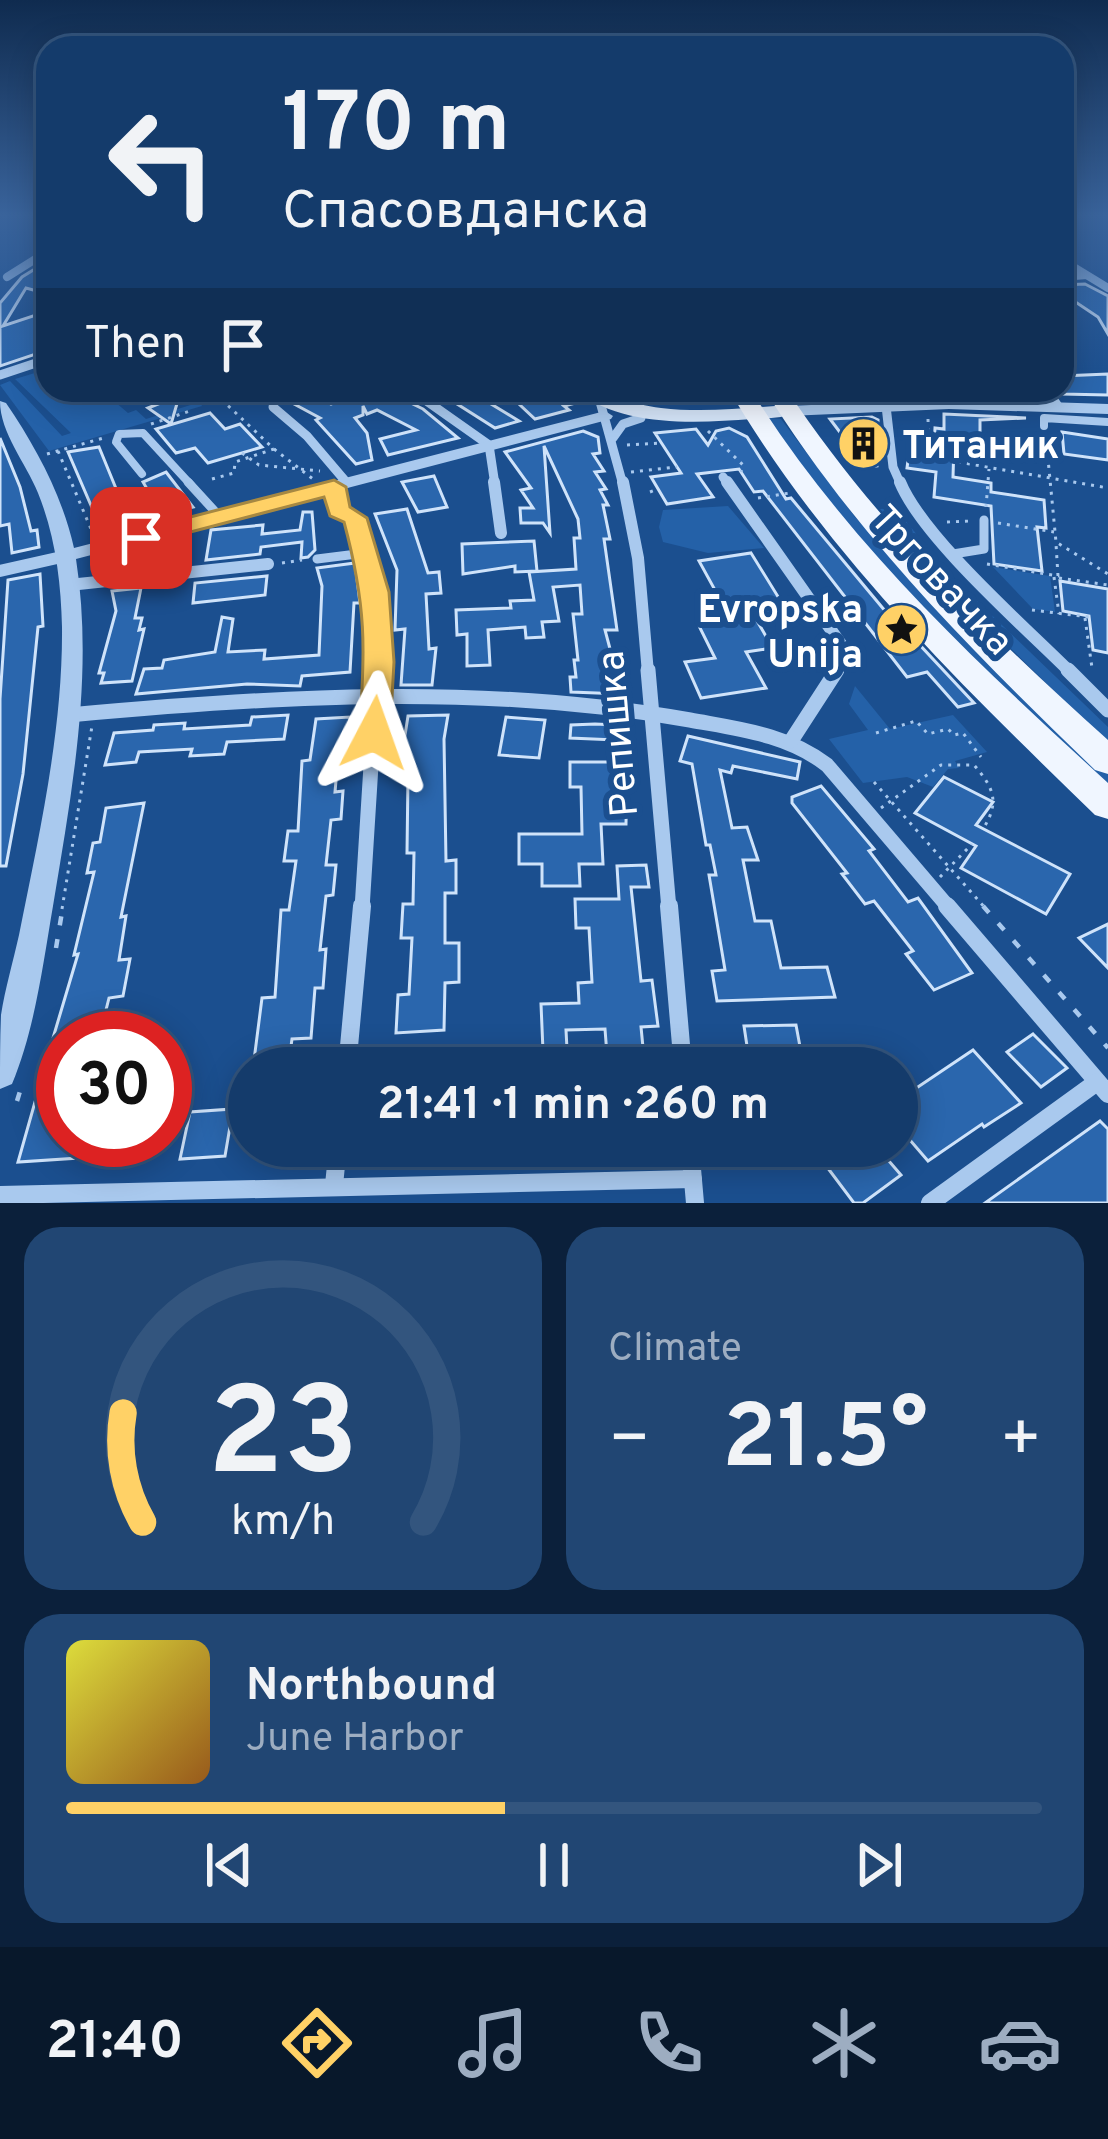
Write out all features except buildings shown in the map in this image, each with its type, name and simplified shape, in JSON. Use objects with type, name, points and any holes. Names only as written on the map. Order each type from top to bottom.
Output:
[{"type":"main road","points":[[599,402],[642,415],[672,416],[746,402]]},
{"type":"main road","name":"Трговачка","points":[[758,402],[811,495],[892,590],[1108,805]]},
{"type":"main road","name":"Трговачка","points":[[759,402],[840,484],[908,563],[1108,761]]},
{"type":"street","points":[[7,277],[16,271]]},
{"type":"street","points":[[1079,271],[1108,288]]},
{"type":"street","points":[[0,375],[36,363]]},
{"type":"street","points":[[428,402],[489,445],[501,533]]},
{"type":"street","points":[[0,571],[489,445],[594,402]]},
{"type":"street","name":"Репишка","points":[[596,402],[613,438],[638,558],[680,1047]]},
{"type":"street","points":[[786,402],[857,407],[898,402]]},
{"type":"street","points":[[853,402],[857,407]]},
{"type":"street","points":[[984,402],[1108,409]]},
{"type":"street","points":[[1055,402],[1058,406]]},
{"type":"street","points":[[0,406],[34,463],[66,556],[80,714],[29,966],[12,1076]]},
{"type":"street","name":"Трговачка","points":[[886,406],[893,467],[902,491],[953,554],[1108,710]]},
{"type":"street","points":[[273,407],[334,482]]},
{"type":"street","points":[[613,438],[623,424],[642,415]]},
{"type":"street","points":[[723,477],[848,654],[791,741]]},
{"type":"street","points":[[350,1047],[361,953],[379,624],[367,553],[355,518]]},
{"type":"street","points":[[70,586],[268,564]]},
{"type":"street","points":[[80,714],[378,694],[649,712],[791,741],[826,765],[1102,1088],[930,1203]]},
{"type":"street","points":[[334,1185],[336,1167]]},
{"type":"street","points":[[692,1167],[695,1203]]},
{"type":"street","points":[[0,1195],[693,1178]]},
{"type":"lane","points":[[1074,277],[1087,276]]},
{"type":"lane","points":[[1044,426],[1044,418],[1054,416],[1108,422]]},
{"type":"lane","points":[[142,474],[115,440],[125,431],[143,433],[220,517]]},
{"type":"lane","points":[[334,482],[339,511],[355,518]]},
{"type":"lane","points":[[953,554],[984,549],[984,520]]},
{"type":"lane","points":[[317,559],[367,553]]},
{"type":"path","points":[[224,402],[274,449],[334,482]]},
{"type":"path","points":[[148,424],[194,410]]},
{"type":"path","points":[[181,414],[187,420]]},
{"type":"path","points":[[891,439],[931,445],[932,419]]},
{"type":"path","points":[[704,425],[743,465],[741,473],[723,477]]},
{"type":"path","points":[[1044,426],[1059,614]]},
{"type":"path","points":[[45,454],[125,431]]},
{"type":"path","points":[[955,446],[1049,460]]},
{"type":"path","points":[[212,478],[234,472],[235,462],[274,449]]},
{"type":"path","points":[[58,452],[94,538]]},
{"type":"path","points":[[242,453],[259,465],[305,470],[334,482]]},
{"type":"path","points":[[958,462],[1108,488]]},
{"type":"path","points":[[984,520],[989,466]]},
{"type":"path","points":[[650,492],[658,489]]},
{"type":"path","points":[[761,498],[792,493]]},
{"type":"path","points":[[87,522],[98,519]]},
{"type":"path","points":[[947,522],[984,520],[1056,533]]},
{"type":"path","points":[[1056,542],[1108,574]]},
{"type":"path","points":[[268,564],[317,559]]},
{"type":"path","points":[[987,564],[1108,585]]},
{"type":"path","points":[[1032,610],[1087,617],[1092,668]]},
{"type":"path","points":[[55,952],[80,714]]},
{"type":"path","points":[[876,733],[916,721],[928,734],[948,729],[954,736],[963,733],[981,757]]},
{"type":"path","points":[[869,815],[941,766],[974,765],[996,789],[997,803],[983,829]]},
{"type":"path","points":[[874,782],[1108,1048]]},
{"type":"path","points":[[931,885],[972,844]]},
{"type":"path","points":[[12,1076],[17,1101]]},
{"type":"shaded area","points":[[36,373],[36,399],[15,379]]},
{"type":"shaded area","points":[[10,381],[62,436],[71,433],[39,402],[115,402],[146,419],[200,402],[202,406],[49,451],[0,385]]},
{"type":"shaded area","points":[[770,418],[781,419],[855,517],[1108,772],[1108,795],[879,566],[769,424]]},
{"type":"shaded area","points":[[728,506],[764,548],[708,553],[663,542],[659,527],[663,510]]},
{"type":"shaded area","points":[[895,508],[950,575],[1108,727],[1108,744],[982,620],[880,509]]},
{"type":"shaded area","points":[[993,567],[1050,576],[1055,612],[1033,609]]},
{"type":"shaded area","points":[[855,686],[890,729],[953,715],[987,752],[955,761],[959,768],[948,769],[933,787],[907,777],[863,783],[829,739],[868,730],[849,704]]},
{"type":"place","name":"Титаник","points":[[863,444]]},
{"type":"place","name":"Evropska Unija","points":[[902,630]]},
{"type":"route","points":[[141,538],[334,487],[339,511],[355,518],[376,592],[379,662],[374,733]]}]
